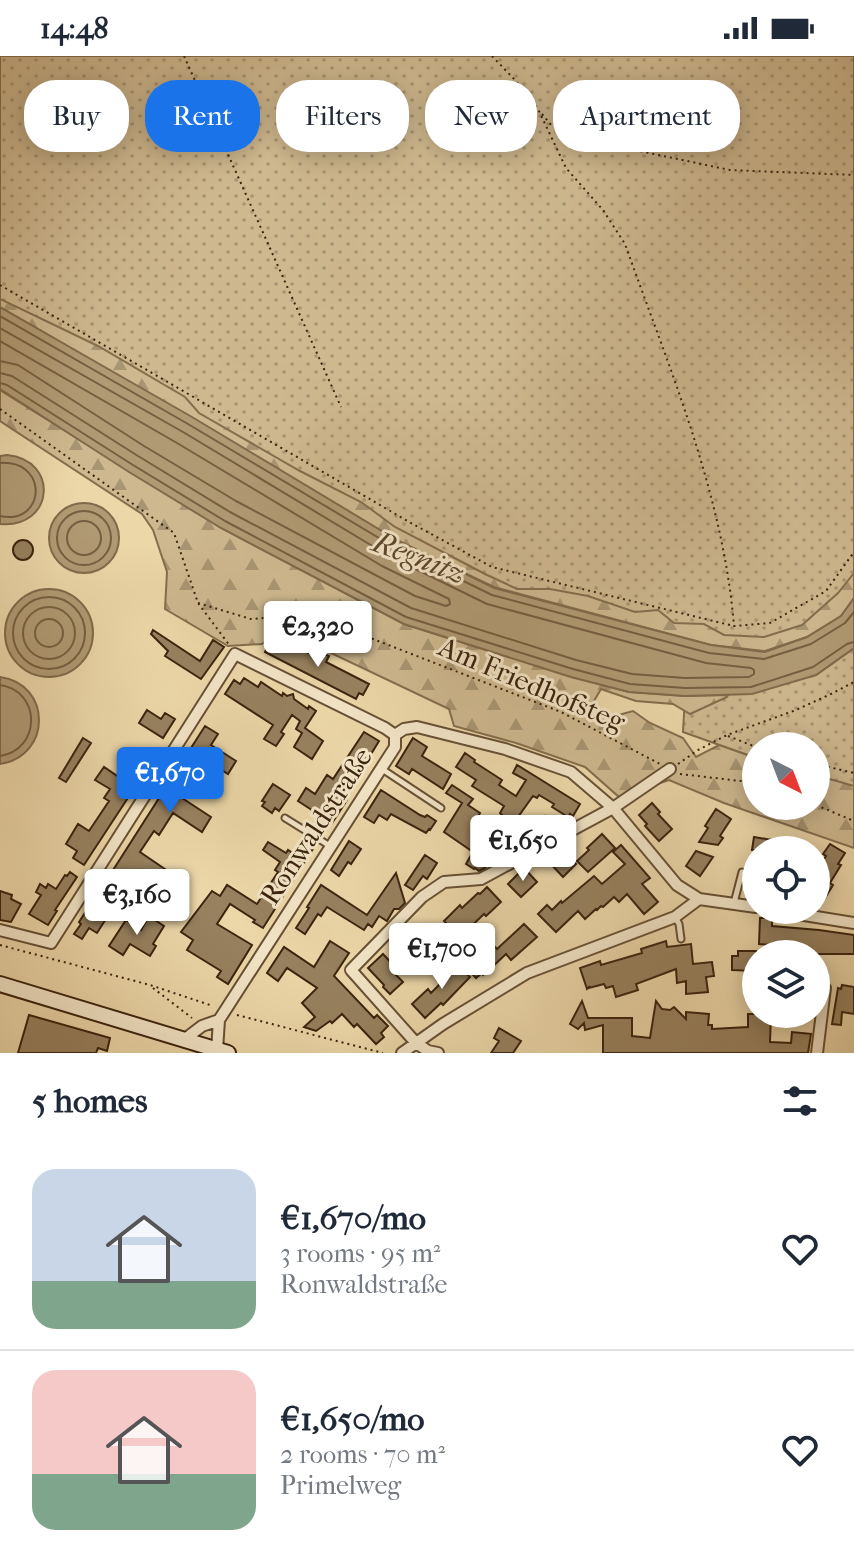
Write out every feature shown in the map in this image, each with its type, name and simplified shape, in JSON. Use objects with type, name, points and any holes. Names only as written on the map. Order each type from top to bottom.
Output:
[{"type":"main road","points":[[0,984],[223,1051]]},
{"type":"street","name":"Ronwaldstraße","points":[[223,1051],[222,1015],[395,747],[395,735],[235,654]]},
{"type":"street","points":[[0,930],[51,943],[235,654]]},
{"type":"street","points":[[395,735],[404,729],[417,727],[505,749],[571,772],[613,808],[677,885],[699,899],[742,905]]},
{"type":"street","points":[[438,1053],[416,1043],[351,970],[422,897],[444,882],[481,879],[613,808],[670,769]]},
{"type":"street","points":[[402,1053],[527,973],[675,917],[699,899]]},
{"type":"street","points":[[830,919],[854,923]]},
{"type":"street","points":[[185,1039],[222,1015]]},
{"type":"street","points":[[817,1053],[820,1028]]},
{"type":"lane","points":[[381,769],[441,808]]},
{"type":"lane","points":[[285,818],[331,847]]},
{"type":"lane","points":[[734,904],[742,872]]},
{"type":"lane","points":[[675,917],[681,939]]},
{"type":"path","points":[[184,56],[341,407]]},
{"type":"path","points":[[492,56],[552,126],[587,140],[730,170],[854,175]]},
{"type":"path","points":[[538,109],[566,168],[603,210],[625,244],[708,480],[731,586],[734,626]]},
{"type":"path","points":[[0,285],[492,567],[734,626],[770,623],[826,591],[854,552]]},
{"type":"path","points":[[0,409],[174,533],[198,603],[235,654]]},
{"type":"path","name":"Am Friedhofsteg","points":[[198,603],[251,619],[289,616],[324,620],[561,712],[682,775],[742,781]]},
{"type":"path","points":[[670,769],[727,735],[796,710],[854,682]]},
{"type":"path","points":[[727,735],[742,741]]},
{"type":"path","points":[[830,767],[854,773]]},
{"type":"path","points":[[830,811],[854,821]]},
{"type":"path","points":[[0,945],[150,985],[222,1015],[383,1053]]},
{"type":"path","points":[[150,985],[202,1026]]},
{"type":"green space","points":[[0,56],[854,56],[854,598],[807,637],[765,652],[711,645],[494,588],[397,540],[0,307]]},
{"type":"green space","points":[[0,299],[98,346],[185,397],[199,413],[361,502],[395,527],[517,589],[550,589],[588,596],[635,612],[658,610],[674,623],[704,624],[724,635],[764,637],[802,625],[838,593],[854,573],[854,598],[841,616],[807,637],[765,651],[711,645],[494,587],[397,541],[0,307]]},
{"type":"green space","points":[[0,390],[221,528],[404,624],[629,692],[728,695],[690,714],[673,704],[636,701],[601,689],[594,701],[607,718],[633,711],[650,723],[683,738],[696,757],[719,745],[742,753],[742,809],[669,780],[619,797],[585,767],[454,726],[449,709],[308,642],[291,644],[270,638],[262,644],[228,646],[165,609],[167,572],[153,530],[142,514],[0,421]]},
{"type":"green space","points":[[854,648],[854,792],[830,784],[830,732],[742,732],[742,753],[683,732],[685,696],[816,675]]},
{"type":"green space","points":[[830,779],[854,786],[854,848],[830,840],[830,836],[819,836],[773,820],[830,820]]},
{"type":"water","name":"Regnitz","points":[[0,307],[397,540],[494,588],[711,645],[765,652],[807,637],[841,616],[854,598],[854,648],[816,675],[752,694],[685,696],[629,692],[571,677],[404,624],[221,528],[0,389]]},
{"type":"water","points":[[0,456],[24,460],[36,469],[44,493],[40,506],[31,516],[18,523],[0,524]]},
{"type":"water","points":[[84,503],[109,513],[119,538],[109,563],[84,573],[59,563],[49,538],[59,513]]},
{"type":"water","points":[[49,589],[66,593],[80,602],[89,616],[93,633],[89,650],[80,664],[66,673],[49,677],[32,673],[18,664],[9,650],[5,633],[9,616],[18,602],[32,593]]},
{"type":"water","points":[[0,677],[17,682],[29,692],[37,705],[39,720],[37,735],[29,748],[17,758],[0,764]]},
{"type":"building","points":[[19,540],[27,540],[33,550],[27,560],[19,560],[13,554],[13,546]]},
{"type":"building","points":[[153,630],[200,661],[213,640],[224,647],[201,679],[165,656],[168,651],[151,634]]},
{"type":"building","points":[[272,638],[298,652],[300,649],[317,657],[319,652],[329,656],[326,662],[369,684],[363,695],[359,693],[356,699],[265,652]]},
{"type":"building","points":[[244,678],[258,687],[261,682],[282,696],[283,693],[287,696],[293,694],[294,699],[316,711],[305,728],[323,741],[312,759],[294,747],[302,733],[296,729],[300,721],[292,715],[276,746],[264,739],[273,725],[225,694],[234,680],[240,684]]},
{"type":"building","points":[[147,710],[161,719],[165,713],[175,719],[163,738],[139,723]]},
{"type":"building","points":[[205,726],[218,734],[211,745],[236,761],[228,774],[200,756],[182,783],[189,788],[182,798],[211,817],[202,832],[173,813],[159,835],[154,831],[140,852],[178,878],[171,890],[141,870],[126,891],[108,878]]},
{"type":"building","points":[[364,732],[379,741],[354,782],[351,779],[340,796],[347,800],[332,823],[298,801],[306,788],[315,794],[327,775],[333,779]]},
{"type":"building","points":[[83,738],[91,743],[66,782],[59,778]]},
{"type":"building","points":[[413,738],[427,747],[422,756],[451,774],[443,789],[412,769],[409,774],[396,766]]},
{"type":"building","points":[[146,749],[156,755],[84,865],[73,858],[77,851],[66,844],[78,824],[89,831],[109,801],[104,798],[110,789],[95,780],[104,767],[126,782]]},
{"type":"building","points":[[465,753],[502,780],[499,785],[516,796],[526,780],[513,773],[517,765],[580,804],[573,816],[570,814],[568,817],[539,795],[537,798],[533,796],[485,868],[479,871],[474,869],[466,864],[473,852],[444,832],[462,803],[446,793],[452,785],[473,799],[468,805],[480,813],[476,820],[492,830],[504,806],[472,786],[476,780],[456,767]]},
{"type":"building","points":[[273,784],[290,795],[279,811],[275,808],[272,813],[262,806],[265,802],[262,801]]},
{"type":"building","points":[[381,790],[420,815],[427,815],[436,821],[430,830],[426,833],[391,814],[387,820],[379,815],[374,823],[364,817]]},
{"type":"building","points":[[652,803],[672,829],[659,841],[639,815]]},
{"type":"building","points":[[716,809],[731,819],[720,836],[723,838],[718,845],[699,842],[708,828],[705,826]]},
{"type":"building","points":[[545,816],[550,825],[529,837],[532,842],[523,847],[515,834]]},
{"type":"building","points":[[602,834],[615,848],[588,872],[577,861]]},
{"type":"building","points":[[305,837],[316,844],[263,928],[230,904],[217,924],[252,945],[228,984],[217,977],[221,971],[187,950],[193,940],[181,932],[212,891],[220,896],[227,885],[257,904],[278,872],[275,870],[280,862],[263,850],[268,842],[286,853],[288,850],[294,854]]},
{"type":"building","points":[[349,841],[361,849],[339,876],[331,870]]},
{"type":"building","points":[[830,844],[845,853],[838,864],[841,865],[830,883]]},
{"type":"building","points":[[621,845],[650,878],[642,884],[658,902],[644,914],[627,894],[619,902],[614,897],[585,919],[578,911],[556,932],[538,914],[547,905],[552,910],[594,876],[602,884],[625,864],[613,852]]},
{"type":"building","points":[[562,849],[576,864],[563,877],[549,862]]},
{"type":"building","points":[[696,851],[713,857],[700,876],[686,866]]},
{"type":"building","points":[[425,855],[437,863],[427,879],[423,876],[413,890],[405,885]]},
{"type":"building","points":[[524,868],[537,882],[521,897],[508,884]]},
{"type":"building","points":[[70,872],[77,877],[48,925],[29,914],[41,895],[36,892],[40,884],[56,889]]},
{"type":"building","points":[[396,873],[405,903],[394,909],[387,921],[379,916],[372,927],[368,924],[364,930],[327,907],[321,916],[318,914],[305,934],[296,928],[321,885],[367,915]]},
{"type":"building","points":[[487,887],[501,902],[460,937],[444,921],[460,905],[462,908]]},
{"type":"building","points":[[0,891],[12,895],[11,899],[21,904],[11,922],[0,920]]},
{"type":"building","points":[[94,899],[111,911],[97,933],[89,928],[82,939],[74,934]]},
{"type":"building","points":[[149,916],[164,926],[150,956],[130,944],[123,955],[109,946],[126,920],[141,930]]},
{"type":"building","points":[[524,924],[537,937],[511,960],[506,954],[476,978],[468,969],[477,958],[492,944],[497,949]]},
{"type":"building","points":[[760,924],[854,935],[854,954],[830,954],[830,940],[759,940]]},
{"type":"building","points":[[427,928],[440,941],[426,955],[432,961],[423,969],[411,957],[419,950],[412,943]]},
{"type":"building","points":[[330,941],[349,953],[334,976],[374,1018],[377,1015],[388,1026],[381,1033],[384,1037],[376,1044],[357,1024],[354,1027],[342,1014],[316,1031],[304,1027],[315,1017],[302,1003],[317,988],[287,968],[278,981],[267,973],[284,947],[314,967]]},
{"type":"building","points":[[666,941],[667,947],[691,944],[693,964],[712,962],[714,976],[706,977],[708,992],[686,994],[686,981],[677,983],[676,969],[636,984],[638,990],[616,997],[613,986],[606,988],[604,984],[587,989],[580,968],[642,953],[641,949]]},
{"type":"building","points":[[738,951],[742,951],[742,970],[732,970],[732,956],[738,956]]},
{"type":"building","points":[[383,954],[399,971],[396,975],[403,982],[390,994],[368,968]]},
{"type":"building","points":[[456,963],[470,977],[443,1005],[441,1003],[425,1018],[412,1004],[428,989],[431,993],[444,980],[441,977]]},
{"type":"building","points":[[842,985],[854,987],[854,1014],[842,1012],[841,1025],[832,1024],[838,988],[841,989]]},
{"type":"building","points":[[582,1001],[588,1018],[632,1018],[632,1036],[650,1038],[656,1001],[662,1009],[674,1007],[686,1019],[686,1012],[709,1014],[708,1025],[712,1025],[712,1029],[770,1028],[770,1042],[791,1043],[792,1032],[811,1034],[808,1053],[603,1053],[603,1025],[585,1030],[584,1023],[578,1029],[570,1024]]},
{"type":"building","points":[[29,1015],[110,1038],[107,1051],[98,1048],[96,1053],[18,1053]]},
{"type":"building","points":[[499,1028],[521,1041],[513,1053],[491,1053],[499,1041],[494,1038]]}]
